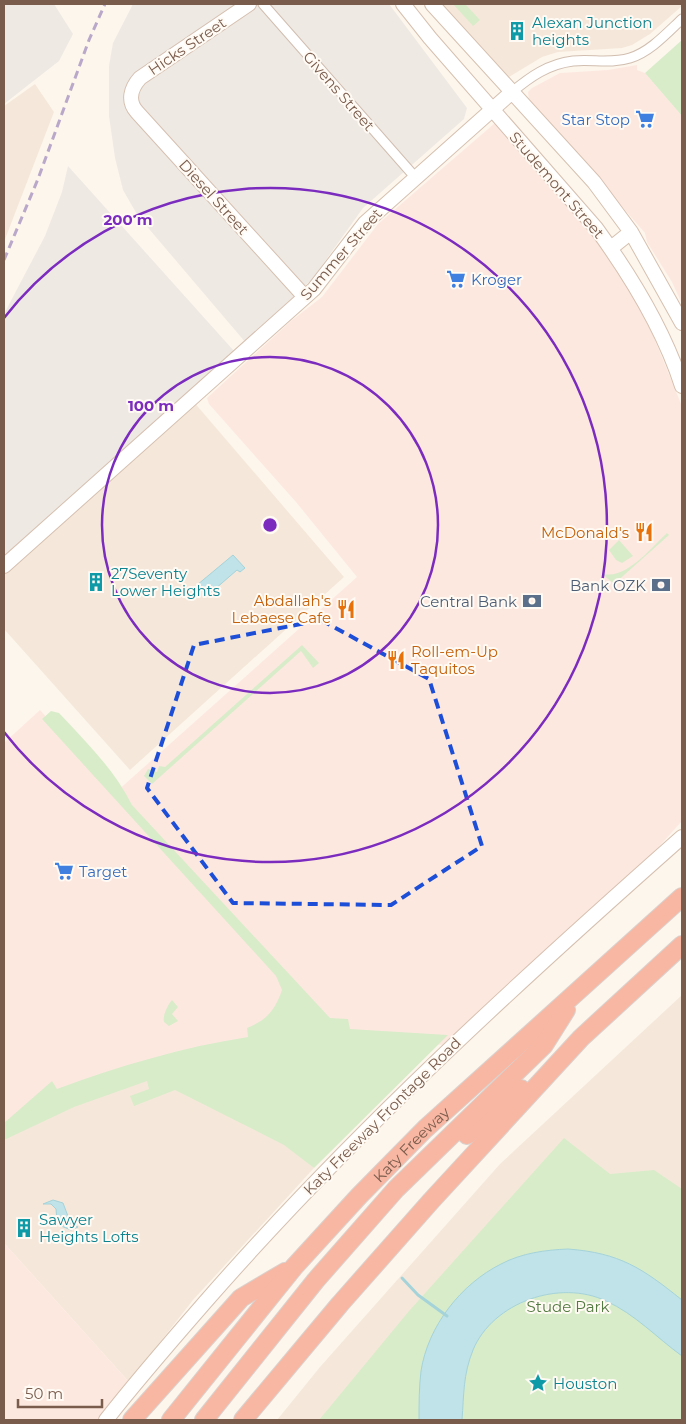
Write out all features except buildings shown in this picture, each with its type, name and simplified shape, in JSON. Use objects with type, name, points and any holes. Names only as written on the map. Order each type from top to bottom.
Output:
[{"type":"highway","name":"Katy Freeway","points":[[171,1420],[296,1265],[424,1130],[682,897]]},
{"type":"highway","points":[[319,1283],[461,1140],[581,1038],[682,945]]},
{"type":"highway","points":[[204,1420],[251,1361],[319,1283],[396,1189],[544,1045],[578,991]]},
{"type":"highway","points":[[243,1420],[340,1304],[431,1201],[581,1038]]},
{"type":"highway","points":[[132,1420],[241,1298],[296,1265]]},
{"type":"main road","name":"Hicks Street","points":[[131,94],[140,78],[249,4]]},
{"type":"main road","name":"Studemont Street","points":[[403,4],[492,110],[574,202],[611,248],[650,312],[682,386]]},
{"type":"main road","name":"Studemont Street","points":[[432,4],[594,182],[632,232],[682,323]]},
{"type":"main road","name":"Summer Street","points":[[4,566],[305,298],[326,277],[365,223],[512,92]]},
{"type":"main road","name":"Diesel Street","points":[[131,94],[131,101],[137,112],[305,298]]},
{"type":"main road","points":[[611,248],[632,232]]},
{"type":"main road","name":"Katy Freeway Frontage Road","points":[[106,1420],[268,1231],[394,1103],[528,977],[682,837]]},
{"type":"street","name":"Givens Street","points":[[263,4],[415,177]]},
{"type":"street","name":"Summer Street","points":[[512,92],[531,76],[552,66],[573,61],[612,62],[632,58],[650,48],[682,20]]},
{"type":"highlighted area","points":[[321,620],[429,679],[482,846],[391,905],[233,903],[147,788],[194,645]]},
{"type":"shaded area","points":[[4,4],[54,4],[73,34],[59,61],[4,104]]},
{"type":"shaded area","points":[[133,4],[389,4],[467,108],[464,119],[363,208],[313,278],[246,343],[138,216],[123,190],[115,158],[109,116],[109,66],[113,43]]},
{"type":"shaded area","points":[[437,4],[682,4],[682,6],[650,34],[632,45],[622,48],[558,52],[542,57],[509,77],[505,76]]},
{"type":"shaded area","points":[[637,65],[637,70],[645,73],[682,116],[682,304],[672,282],[647,242],[645,233],[529,100],[528,92],[532,88],[560,73],[608,70]]},
{"type":"shaded area","points":[[35,84],[54,112],[4,242],[4,106]]},
{"type":"shaded area","points":[[495,123],[590,231],[616,266],[645,316],[682,406],[682,821],[636,872],[448,1045],[344,1041],[186,1060],[4,1130],[4,743],[40,710],[115,793],[357,577],[296,502],[209,404],[207,398],[291,321],[322,297],[378,224]]},
{"type":"shaded area","points":[[68,166],[234,351],[4,556],[4,314],[45,236],[62,192]]},
{"type":"shaded area","name":"27Seventy Lower Heights","points":[[193,401],[344,577],[130,770],[4,629],[4,570]]},
{"type":"shaded area","name":"Stude Park","points":[[682,995],[682,1420],[277,1420],[320,1367],[500,1164]]},
{"type":"shaded area","name":"Sawyer Heights Lofts","points":[[186,1060],[314,1168],[193,1300],[129,1382],[4,1243],[4,1130]]},
{"type":"shaded area","points":[[4,1243],[129,1382],[97,1420],[4,1420]]},
{"type":"green space","points":[[453,4],[465,4],[480,20],[473,26]]},
{"type":"green space","points":[[682,40],[682,116],[645,73]]},
{"type":"green space","points":[[667,533],[669,535],[614,584],[601,573],[619,573],[628,568],[645,555]]},
{"type":"green space","points":[[619,540],[633,556],[622,563],[616,560],[609,550]]},
{"type":"green space","points":[[302,645],[319,663],[313,668],[301,651],[152,784],[144,776],[148,769],[157,772],[159,766],[165,767]]},
{"type":"green space","points":[[51,711],[59,713],[89,745],[117,780],[132,805],[330,1018],[348,1019],[350,1029],[448,1035],[314,1168],[284,1145],[175,1090],[134,1106],[130,1096],[149,1089],[147,1081],[74,1107],[4,1140],[4,1123],[52,1081],[57,1089],[151,1058],[199,1046],[248,1037],[247,1028],[260,1022],[269,1014],[282,990],[276,976],[42,719]]},
{"type":"green space","points":[[172,1000],[178,1007],[172,1014],[178,1021],[169,1026],[164,1022],[164,1017],[167,1007]]},
{"type":"green space","name":"Stude Park","points":[[564,1138],[610,1174],[654,1170],[682,1189],[682,1420],[319,1420],[409,1311]]},
{"type":"water","points":[[233,555],[245,568],[240,572],[237,570],[207,596],[197,585]]},
{"type":"water","points":[[53,1200],[63,1203],[71,1224],[78,1227],[71,1230],[61,1226],[57,1221],[56,1209],[51,1204],[43,1204]]},
{"type":"water","points":[[568,1249],[602,1254],[630,1264],[655,1279],[682,1300],[682,1356],[617,1306],[588,1295],[569,1293],[549,1294],[530,1299],[512,1308],[496,1319],[483,1333],[473,1350],[467,1368],[462,1420],[419,1420],[420,1377],[425,1354],[439,1323],[460,1295],[486,1272],[509,1260],[534,1253]]},
{"type":"waterway","points":[[402,1278],[418,1295],[447,1316]]},
{"type":"railway","points":[[4,260],[38,179],[89,40],[105,4]]},
{"type":"place","name":"Alexan Junction heights","points":[[517,31]]},
{"type":"place","name":"Star Stop","points":[[645,119]]},
{"type":"place","name":"Kroger","points":[[456,279]]},
{"type":"place","name":"McDonald's","points":[[644,532]]},
{"type":"place","name":"27Seventy Lower Heights","points":[[96,582]]},
{"type":"place","name":"Bank OZK","points":[[661,585]]},
{"type":"place","name":"Central Bank","points":[[532,601]]},
{"type":"place","name":"Abdallah's Lebaese Cafe","points":[[346,609]]},
{"type":"place","name":"Roll-em-Up Taquitos","points":[[396,660]]},
{"type":"place","name":"Target","points":[[64,871]]},
{"type":"place","name":"Sawyer Heights Lofts","points":[[24,1228]]},
{"type":"place","name":"Houston","points":[[538,1383]]}]
